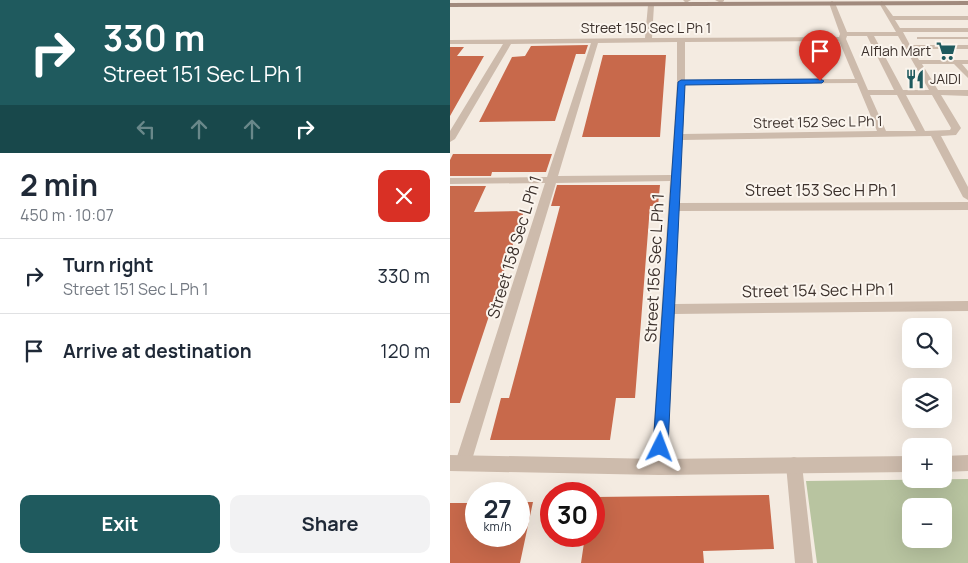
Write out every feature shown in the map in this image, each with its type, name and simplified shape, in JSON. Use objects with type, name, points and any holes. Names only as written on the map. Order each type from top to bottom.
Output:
[{"type":"main road","points":[[580,0],[590,3],[651,5],[968,3]]},
{"type":"main road","points":[[450,5],[687,0],[918,0]]},
{"type":"street","points":[[832,3],[859,81],[883,135]]},
{"type":"street","points":[[882,3],[936,93]]},
{"type":"street","points":[[648,41],[651,5]]},
{"type":"street","points":[[891,18],[968,18]]},
{"type":"street","name":"Street 150 Sec L Ph 1","points":[[450,42],[681,41],[843,37],[900,32],[968,30]]},
{"type":"street","points":[[869,34],[922,134]]},
{"type":"street","name":"Street 158 Sec L Ph 1","points":[[456,463],[552,180],[595,41]]},
{"type":"street","name":"Street 156 Sec L Ph 1","points":[[659,467],[674,207],[674,178],[681,82],[681,41]]},
{"type":"street","points":[[450,139],[508,42]]},
{"type":"street","points":[[909,47],[968,46]]},
{"type":"street","points":[[917,62],[968,62]]},
{"type":"street","points":[[957,62],[968,76]]},
{"type":"street","points":[[681,82],[859,81]]},
{"type":"street","points":[[865,92],[968,93]]},
{"type":"street","name":"Street 152 Sec L Ph 1","points":[[678,137],[953,133],[956,128],[936,93]]},
{"type":"street","points":[[935,134],[968,197]]},
{"type":"street","points":[[450,181],[674,178]]},
{"type":"street","name":"Street 153 Sec H Ph 1","points":[[674,207],[968,206]]},
{"type":"street","name":"Street 154 Sec H Ph 1","points":[[668,309],[968,306]]},
{"type":"street","points":[[456,463],[659,467],[902,464]]},
{"type":"street","points":[[952,464],[968,463]]},
{"type":"street","points":[[794,465],[804,563]]},
{"type":"lane","points":[[918,38],[968,38]]},
{"type":"green space","points":[[952,479],[968,479],[968,563],[817,563],[806,481],[902,480],[902,488],[952,488]]},
{"type":"building","points":[[588,45],[585,54],[576,54],[555,121],[479,122],[512,57],[525,56],[531,46]]},
{"type":"building","points":[[450,47],[464,47],[457,56],[484,56],[450,116]]},
{"type":"building","points":[[603,55],[666,55],[660,137],[582,137]]},
{"type":"building","points":[[453,154],[552,154],[546,172],[492,172],[491,176],[450,176],[450,160]]},
{"type":"building","points":[[557,185],[660,185],[658,206],[650,206],[635,398],[616,398],[610,440],[490,440],[501,398],[509,398],[560,206],[551,206]]},
{"type":"building","points":[[450,186],[486,186],[474,212],[524,211],[460,403],[450,403]]},
{"type":"building","points":[[769,495],[774,549],[703,551],[704,563],[581,563],[583,547],[605,547],[605,497]]},
{"type":"building","points":[[530,502],[533,502],[530,516]]},
{"type":"building","points":[[450,503],[465,503],[465,547],[523,547],[520,563],[450,563]]},
{"type":"place","name":"Alflah Mart","points":[[946,51]]},
{"type":"place","name":"JAIDI","points":[[915,79]]},
{"type":"route","points":[[660,447],[681,82],[820,81]]}]
